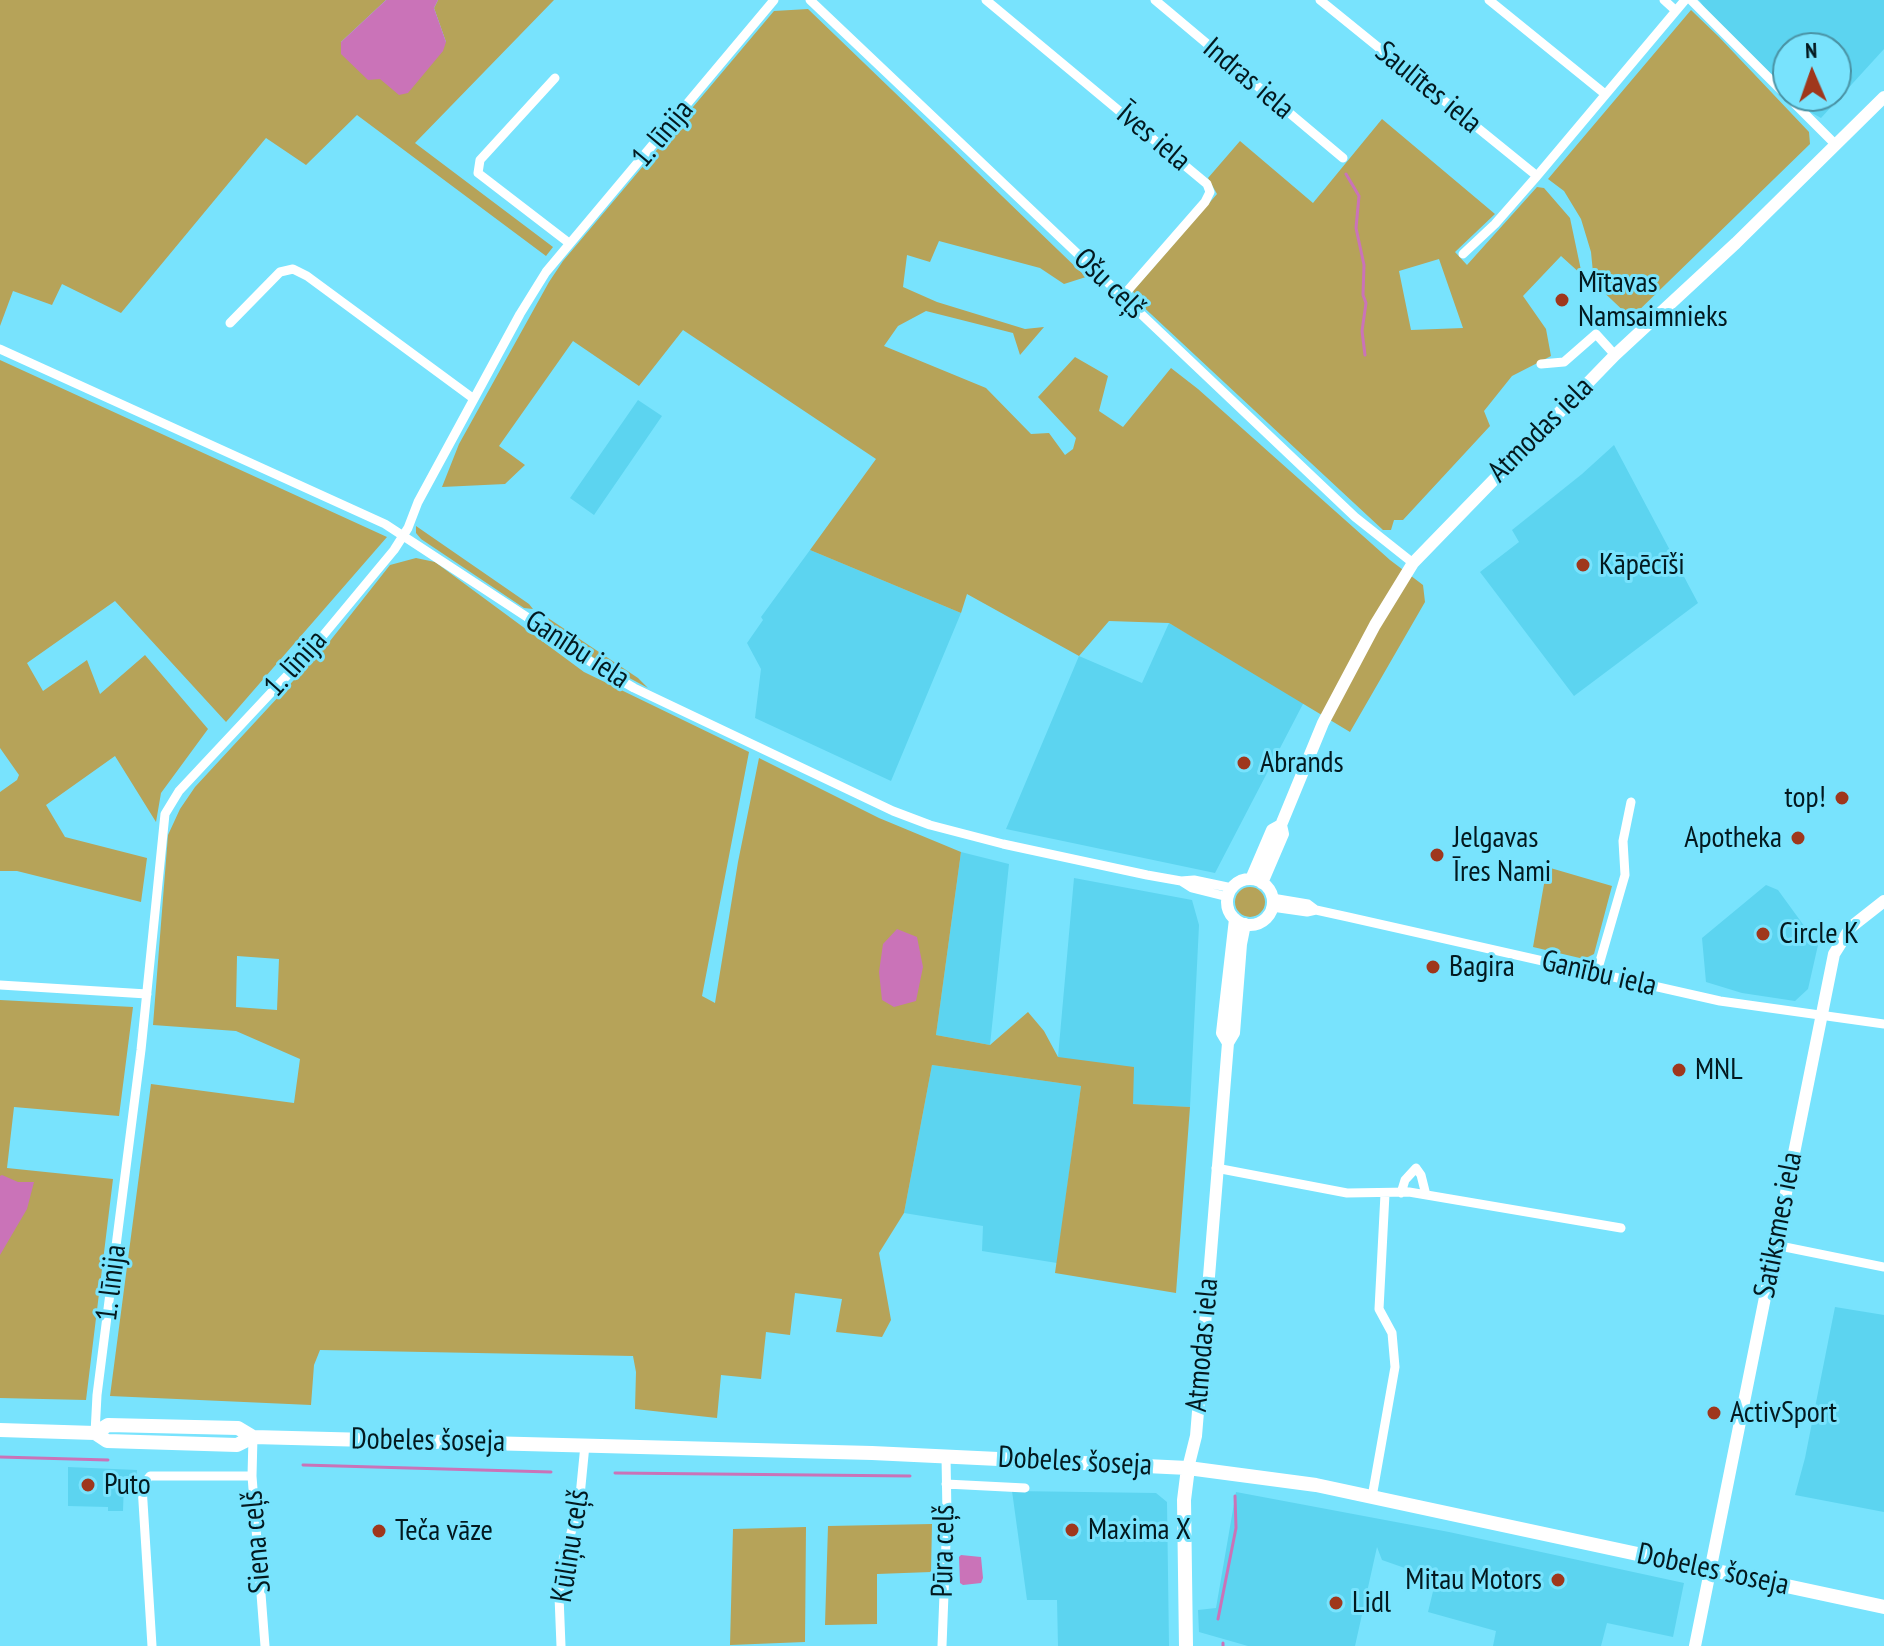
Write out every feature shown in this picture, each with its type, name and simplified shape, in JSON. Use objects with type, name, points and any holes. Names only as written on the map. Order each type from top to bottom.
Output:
[{"type":"main road","name":"Atmodas iela","points":[[1256,881],[1272,830],[1281,825],[1323,723],[1375,625],[1413,563],[1615,355],[1736,243],[1884,97]]},
{"type":"main road","points":[[1240,881],[1256,881],[1272,902],[1270,914],[1259,923],[1240,922],[1228,909],[1230,893],[1240,881]]},
{"type":"main road","name":"Satiksmes iela","points":[[1695,1646],[1820,1017],[1838,944],[1851,927],[1884,901]]},
{"type":"main road","name":"Atmodas iela","points":[[1186,1646],[1184,1500],[1196,1436],[1228,1043],[1222,1033],[1240,922]]},
{"type":"main road","name":"Dobeles šoseja","points":[[0,1430],[95,1433],[108,1425],[238,1428],[253,1437],[946,1456],[1188,1468],[1309,1484],[1884,1607]]},
{"type":"street","name":"1. līnija","points":[[95,1433],[165,814],[179,791],[311,650],[394,550],[520,314],[546,272],[774,0]]},
{"type":"street","name":"Ošu ceļš","points":[[810,0],[1355,517],[1413,563]]},
{"type":"street","name":"Īves iela","points":[[986,0],[1207,184],[1210,192],[1205,202],[1122,297]]},
{"type":"street","name":"Indras iela","points":[[1155,0],[1343,158]]},
{"type":"street","name":"Saulītes iela","points":[[1320,0],[1537,176]]},
{"type":"street","points":[[1489,0],[1605,94]]},
{"type":"street","points":[[1664,0],[1675,10]]},
{"type":"street","points":[[1463,254],[1495,224],[1675,10],[1688,0],[1836,145]]},
{"type":"street","points":[[555,78],[480,160],[478,173],[569,243]]},
{"type":"street","points":[[230,323],[280,272],[293,269],[307,276],[474,399]]},
{"type":"street","points":[[1541,364],[1564,362],[1596,334],[1615,355]]},
{"type":"street","name":"Ganību iela","points":[[0,349],[404,534],[598,667],[634,688],[893,811],[930,825],[1003,844],[1181,881],[1194,880],[1230,893]]},
{"type":"street","points":[[1596,975],[1625,875],[1623,841],[1631,802]]},
{"type":"street","name":"Ganību iela","points":[[1272,902],[1720,1001],[1884,1024]]},
{"type":"street","points":[[0,985],[147,994]]},
{"type":"street","points":[[1216,1168],[1347,1193],[1426,1195],[1621,1228]]},
{"type":"street","points":[[1401,1193],[1405,1180],[1416,1168],[1426,1195]]},
{"type":"street","points":[[1372,1497],[1395,1367],[1392,1333],[1379,1309],[1385,1194]]},
{"type":"street","points":[[1775,1245],[1884,1267]]},
{"type":"street","name":"Siena ceļš","points":[[253,1437],[252,1476],[265,1646]]},
{"type":"street","name":"Kūliņu ceļš","points":[[561,1646],[559,1596],[562,1563],[579,1506],[585,1445]]},
{"type":"street","name":"Pūra ceļš","points":[[942,1646],[946,1456]]},
{"type":"street","points":[[152,1646],[142,1486],[150,1476],[252,1476]]},
{"type":"street","points":[[946,1484],[1025,1488]]},
{"type":"shaded area","points":[[0,0],[386,0],[341,42],[446,42],[434,8],[438,0],[554,0],[415,143],[553,247],[546,256],[357,115],[306,165],[266,138],[121,313],[62,284],[52,305],[13,291],[0,326]]},
{"type":"shaded area","points":[[386,0],[438,0],[434,8],[446,42],[443,51],[408,93],[399,95],[380,79],[368,80],[341,54],[341,42]]},
{"type":"shaded area","points":[[1699,0],[1884,0],[1884,49],[1852,84],[1852,32],[1772,32],[1772,79]]},
{"type":"shaded area","points":[[808,9],[1086,277],[1064,284],[1040,268],[939,241],[930,262],[907,255],[903,287],[937,302],[1025,329],[1044,327],[1020,355],[1013,333],[926,311],[898,326],[884,346],[986,388],[1031,434],[1049,433],[1065,455],[1073,449],[1076,438],[1038,397],[1075,357],[1108,376],[1099,411],[1123,427],[1171,368],[1390,560],[1423,585],[1425,602],[1350,732],[1169,623],[1109,621],[1079,656],[967,594],[961,613],[810,550],[876,459],[683,330],[639,386],[573,341],[499,446],[525,465],[505,484],[442,487],[459,444],[563,261],[774,11]]},
{"type":"shaded area","points":[[1691,10],[1772,93],[1772,112],[1790,112],[1809,132],[1810,144],[1631,318],[1594,283],[1591,252],[1581,219],[1564,191],[1548,179]]},
{"type":"shaded area","points":[[1810,112],[1826,112],[1821,118]]},
{"type":"shaded area","points":[[1382,119],[1495,214],[1455,252],[1467,265],[1537,187],[1544,188],[1570,218],[1582,275],[1561,256],[1523,296],[1546,329],[1551,356],[1512,376],[1484,411],[1490,426],[1403,520],[1394,520],[1391,530],[1383,530],[1137,301],[1133,291],[1217,194],[1208,178],[1240,141],[1313,203]],"holes":[[[1439,259],[1463,328],[1411,330],[1399,271]]]},
{"type":"shaded area","points":[[0,360],[387,537],[226,722],[115,601],[27,663],[43,691],[87,660],[100,694],[145,655],[208,729],[161,793],[156,822],[115,756],[46,805],[65,837],[147,858],[141,902],[17,871],[0,871],[0,792],[19,775],[0,748]]},
{"type":"shaded area","points":[[638,400],[662,416],[594,515],[570,498]]},
{"type":"shaded area","name":"Kāpēcīši","points":[[1614,445],[1698,603],[1574,696],[1480,572],[1519,542],[1512,530]]},
{"type":"shaded area","points":[[416,526],[533,609],[524,608],[421,539],[416,533]]},
{"type":"shaded area","points":[[810,550],[961,613],[891,781],[755,718],[761,669],[747,643],[763,620],[761,617]]},
{"type":"shaded area","points":[[416,558],[435,562],[584,672],[749,752],[702,996],[715,1003],[759,758],[879,818],[961,852],[936,1035],[990,1045],[1028,1012],[1044,1031],[1058,1057],[1134,1067],[1133,1104],[1190,1107],[1176,1293],[1055,1273],[1081,1086],[932,1065],[904,1213],[879,1253],[891,1320],[882,1337],[836,1332],[842,1299],[795,1293],[790,1335],[766,1332],[761,1379],[721,1375],[717,1418],[635,1409],[633,1356],[320,1350],[314,1365],[311,1405],[110,1396],[151,1084],[294,1103],[300,1059],[236,1031],[153,1025],[168,835],[195,787],[330,641],[390,565]],"holes":[[[237,956],[279,959],[277,1010],[236,1007]]]},
{"type":"shaded area","points":[[548,618],[638,678],[648,688],[577,647],[552,627]]},
{"type":"shaded area","points":[[1169,623],[1304,702],[1215,873],[1006,829],[1079,656],[1142,683]]},
{"type":"shaded area","points":[[961,852],[1009,864],[990,1045],[936,1035]]},
{"type":"shaded area","points":[[1547,867],[1612,886],[1594,954],[1584,959],[1533,947]]},
{"type":"shaded area","points":[[1074,878],[1192,900],[1199,925],[1190,1107],[1133,1104],[1058,1057]]},
{"type":"shaded area","points":[[1766,885],[1778,890],[1818,945],[1808,989],[1795,1001],[1742,993],[1706,982],[1702,938]]},
{"type":"shaded area","points":[[1250,887],[1260,892],[1265,902],[1260,912],[1250,917],[1240,912],[1235,902],[1240,892]]},
{"type":"shaded area","points":[[897,929],[917,937],[923,967],[916,1001],[894,1007],[882,1000],[879,972],[883,944]]},
{"type":"shaded area","points":[[0,1000],[133,1007],[119,1116],[14,1107],[7,1168],[113,1179],[86,1400],[0,1398]]},
{"type":"shaded area","points":[[932,1065],[1081,1086],[1057,1263],[982,1251],[983,1226],[904,1213]]},
{"type":"shaded area","points":[[0,1176],[18,1182],[34,1182],[27,1209],[0,1255]]},
{"type":"shaded area","points":[[1835,1307],[1884,1315],[1884,1512],[1795,1495]]},
{"type":"shaded area","points":[[68,1467],[137,1470],[136,1482],[124,1482],[123,1511],[108,1511],[108,1507],[68,1506]]},
{"type":"shaded area","points":[[1012,1491],[1156,1493],[1167,1502],[1169,1646],[1058,1646],[1057,1600],[1027,1600]]},
{"type":"shaded area","points":[[1236,1492],[1449,1532],[1684,1583],[1673,1637],[1607,1623],[1601,1646],[1493,1646],[1496,1631],[1428,1612],[1436,1579],[1382,1560],[1377,1547],[1355,1646],[1248,1646],[1199,1632],[1198,1610],[1216,1608]]},
{"type":"shaded area","points":[[932,1524],[931,1572],[877,1574],[877,1624],[825,1625],[828,1526]]},
{"type":"shaded area","points":[[806,1527],[805,1642],[730,1645],[733,1529]]},
{"type":"shaded area","points":[[961,1555],[981,1557],[981,1583],[960,1583]]},
{"type":"waterway","points":[[1346,174],[1359,196],[1356,228],[1364,265],[1363,295],[1366,303],[1362,331],[1365,355]]},
{"type":"waterway","points":[[0,1457],[108,1460]]},
{"type":"waterway","points":[[303,1465],[551,1472]]},
{"type":"waterway","points":[[615,1473],[910,1476]]},
{"type":"waterway","points":[[1218,1619],[1236,1528],[1235,1496]]},
{"type":"place","name":"Mītavas Namsaimnieks","points":[[1562,300]]},
{"type":"place","name":"Kāpēcīši","points":[[1583,565]]},
{"type":"place","name":"Abrands","points":[[1244,763]]},
{"type":"place","name":"top!","points":[[1842,798]]},
{"type":"place","name":"Apotheka","points":[[1798,838]]},
{"type":"place","name":"Jelgavas Īres Nami","points":[[1437,855]]},
{"type":"place","name":"Circle K","points":[[1763,934]]},
{"type":"place","name":"Bagira","points":[[1433,967]]},
{"type":"place","name":"MNL","points":[[1679,1070]]},
{"type":"place","name":"ActivSport","points":[[1714,1413]]},
{"type":"place","name":"Puto","points":[[88,1485]]},
{"type":"place","name":"Maxima X","points":[[1072,1530]]},
{"type":"place","name":"Teča vāze","points":[[379,1531]]},
{"type":"place","name":"Mitau Motors","points":[[1558,1580]]},
{"type":"place","name":"Lidl","points":[[1336,1603]]}]
